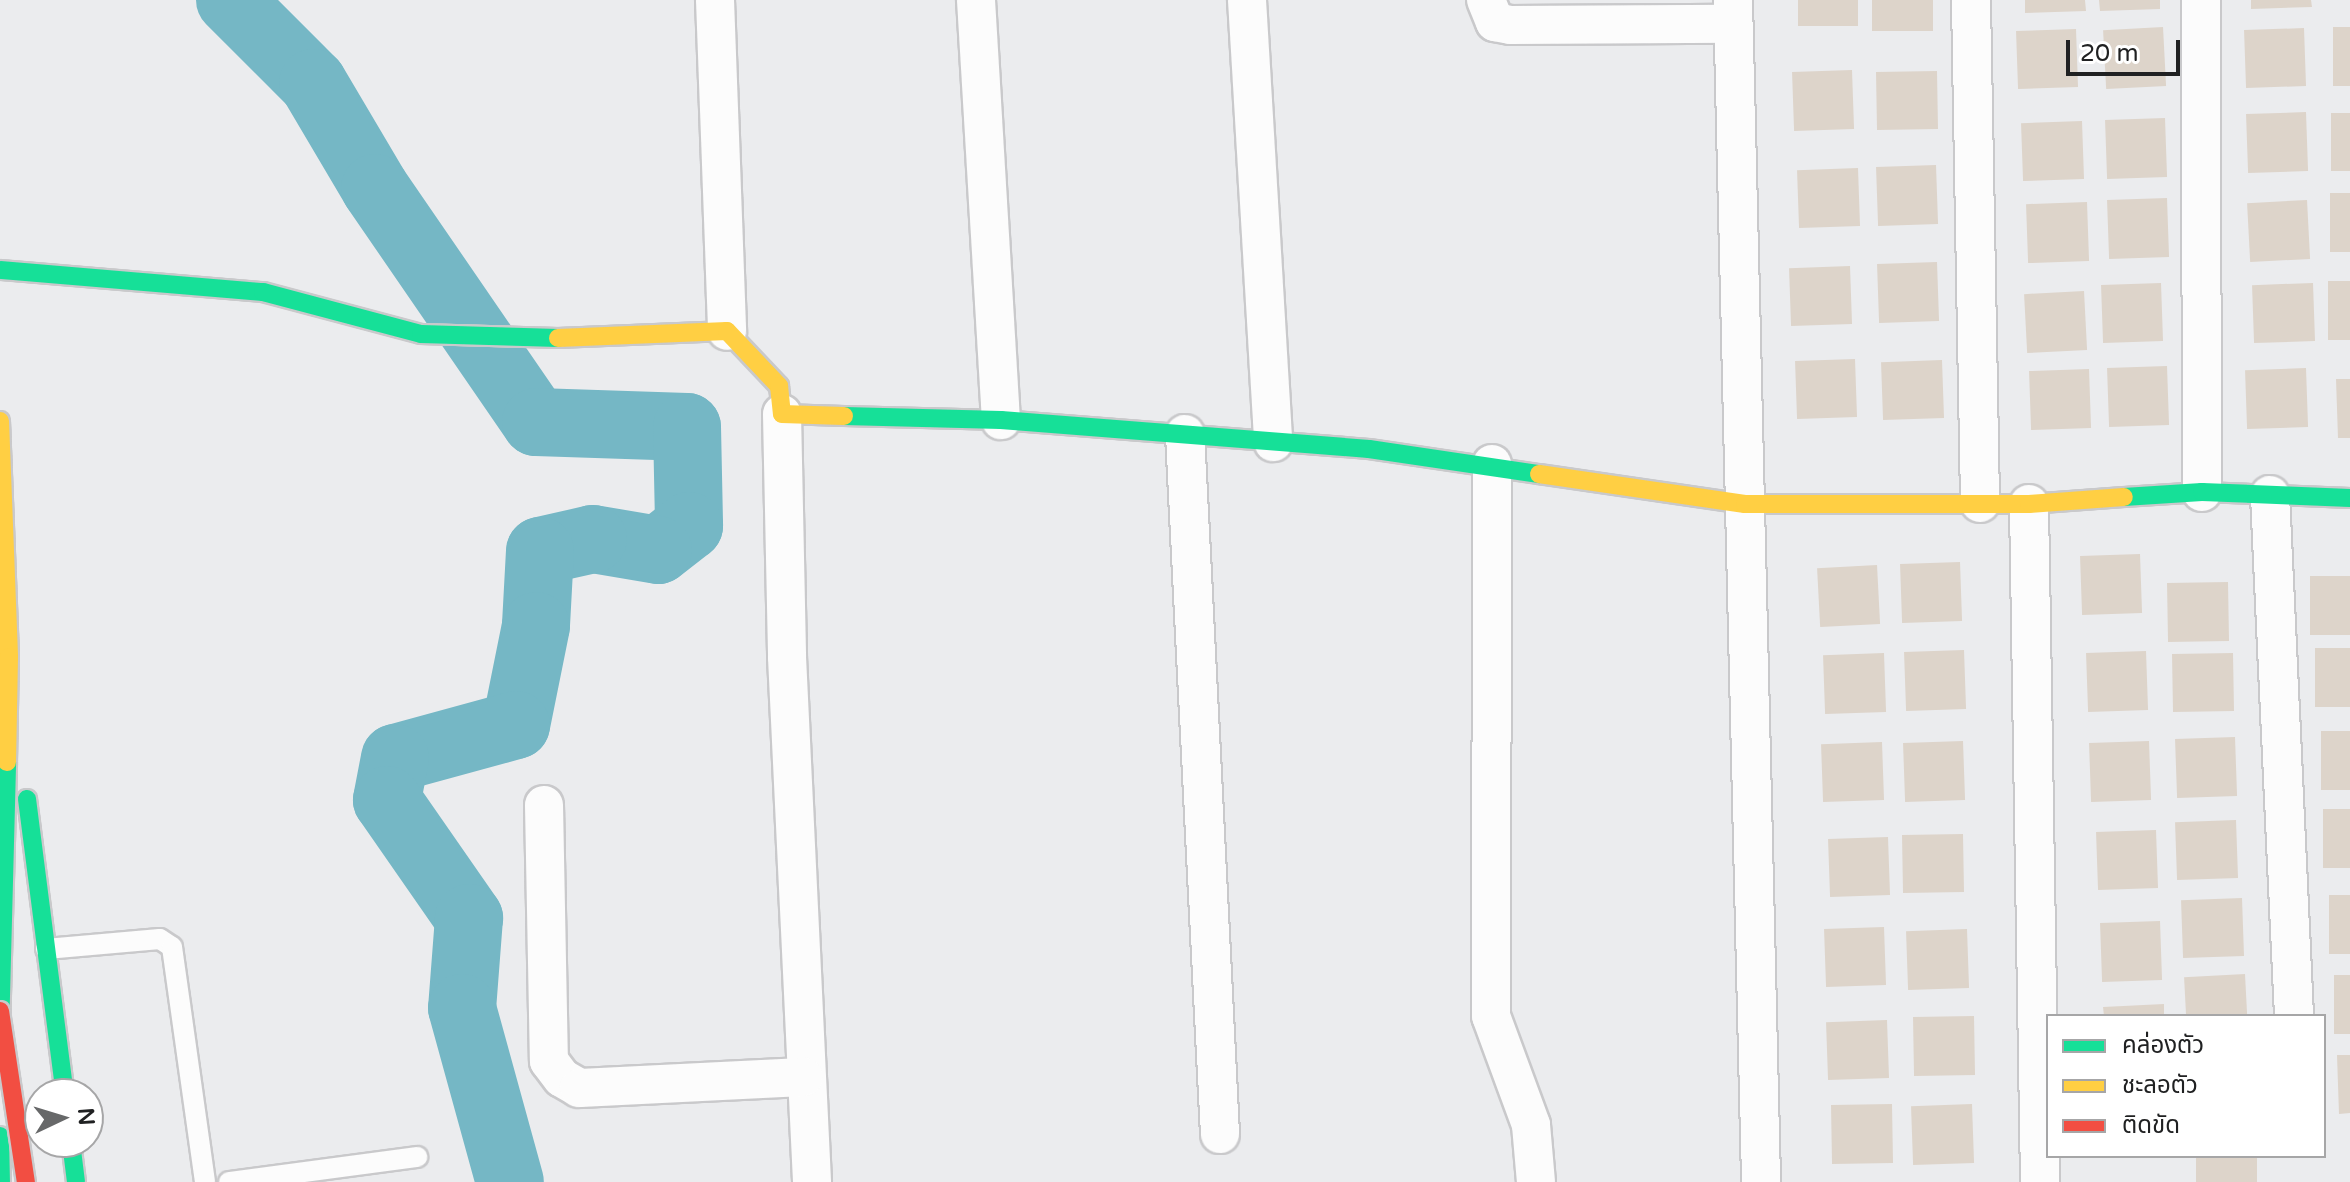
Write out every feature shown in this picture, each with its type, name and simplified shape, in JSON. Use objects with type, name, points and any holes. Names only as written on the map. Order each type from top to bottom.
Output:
[{"type":"street","points":[[715,0],[727,331]]},
{"type":"street","points":[[976,0],[1001,420]]},
{"type":"street","points":[[1247,0],[1273,442]]},
{"type":"street","points":[[1486,0],[1495,22],[1510,25],[1733,12],[1761,1182]]},
{"type":"street","points":[[1971,0],[1980,503]]},
{"type":"street","points":[[2201,0],[2202,492]]},
{"type":"street","points":[[0,270],[263,292],[421,334],[531,339],[727,331],[758,358],[779,386],[782,414],[804,1077],[812,1182]]},
{"type":"street","points":[[782,414],[1001,420],[1273,442],[1492,464],[1745,504],[2029,504],[2202,492],[2350,498]]},
{"type":"street","points":[[0,421],[9,657],[0,1034]]},
{"type":"street","points":[[1185,434],[1220,1134]]},
{"type":"street","points":[[1492,464],[1491,1016],[1531,1125],[1536,1182]]},
{"type":"street","points":[[2270,495],[2294,1014]]},
{"type":"street","points":[[2029,504],[2040,1182]]},
{"type":"street","points":[[9,657],[46,949],[47,1075],[50,1078]]},
{"type":"street","points":[[544,805],[549,1061],[562,1078],[579,1088],[804,1077]]},
{"type":"street","points":[[0,1011],[26,1182]]},
{"type":"street","points":[[0,1078],[47,1075]]},
{"type":"street","points":[[0,1136],[1,1182]]},
{"type":"street","points":[[73,1158],[76,1182]]},
{"type":"lane","points":[[46,949],[160,939],[172,947],[205,1182]]},
{"type":"lane","points":[[229,1182],[417,1157]]},
{"type":"building","points":[[1798,0],[1858,0],[1858,26],[1798,26]]},
{"type":"building","points":[[1872,0],[1933,0],[1933,31],[1872,31]]},
{"type":"building","points":[[2025,0],[2085,0],[2086,11],[2025,13]]},
{"type":"building","points":[[2099,0],[2160,0],[2160,9],[2100,11]]},
{"type":"building","points":[[2251,0],[2311,0],[2312,7],[2251,9]]},
{"type":"building","points":[[2163,27],[2166,86],[2106,89],[2103,30]]},
{"type":"building","points":[[2333,27],[2350,27],[2350,86],[2333,86]]},
{"type":"building","points":[[2304,28],[2306,86],[2246,88],[2244,30]]},
{"type":"building","points":[[2076,29],[2078,87],[2018,89],[2016,31]]},
{"type":"building","points":[[1852,70],[1854,129],[1794,131],[1792,72]]},
{"type":"building","points":[[1937,71],[1938,129],[1877,130],[1876,72]]},
{"type":"building","points":[[2306,112],[2308,171],[2248,173],[2246,114]]},
{"type":"building","points":[[2331,113],[2350,113],[2350,171],[2331,171]]},
{"type":"building","points":[[2165,118],[2167,177],[2107,179],[2105,120]]},
{"type":"building","points":[[2082,121],[2084,179],[2023,181],[2021,123]]},
{"type":"building","points":[[1936,165],[1938,224],[1878,226],[1876,167]]},
{"type":"building","points":[[1858,168],[1860,226],[1799,228],[1797,170]]},
{"type":"building","points":[[2330,193],[2350,193],[2350,252],[2330,252]]},
{"type":"building","points":[[2167,198],[2169,257],[2109,259],[2107,200]]},
{"type":"building","points":[[2307,200],[2310,259],[2250,262],[2247,203]]},
{"type":"building","points":[[2087,202],[2089,261],[2028,263],[2026,204]]},
{"type":"building","points":[[1937,262],[1939,321],[1879,323],[1877,264]]},
{"type":"building","points":[[1850,266],[1852,324],[1791,326],[1789,268]]},
{"type":"building","points":[[2328,281],[2350,281],[2350,340],[2328,340]]},
{"type":"building","points":[[2161,283],[2163,341],[2103,343],[2101,285]]},
{"type":"building","points":[[2313,283],[2315,341],[2254,343],[2252,285]]},
{"type":"building","points":[[2084,291],[2087,350],[2027,353],[2024,294]]},
{"type":"building","points":[[1855,359],[1857,417],[1797,419],[1795,361]]},
{"type":"building","points":[[1942,360],[1944,418],[1883,420],[1881,362]]},
{"type":"building","points":[[2167,366],[2169,425],[2109,427],[2107,368]]},
{"type":"building","points":[[2306,368],[2308,427],[2247,429],[2245,370]]},
{"type":"building","points":[[2089,369],[2091,428],[2031,430],[2029,371]]},
{"type":"building","points":[[2336,379],[2350,379],[2350,438],[2338,438]]},
{"type":"building","points":[[2140,554],[2142,613],[2082,615],[2080,556]]},
{"type":"building","points":[[1960,562],[1962,621],[1902,623],[1900,564]]},
{"type":"building","points":[[1877,565],[1880,624],[1820,627],[1817,568]]},
{"type":"building","points":[[2310,576],[2350,576],[2350,635],[2310,635]]},
{"type":"building","points":[[2228,582],[2229,641],[2168,642],[2167,583]]},
{"type":"building","points":[[2315,648],[2350,648],[2350,707],[2315,707]]},
{"type":"building","points":[[1964,650],[1966,709],[1906,711],[1904,652]]},
{"type":"building","points":[[2146,651],[2148,710],[2088,712],[2086,653]]},
{"type":"building","points":[[1884,653],[1886,712],[1825,714],[1823,655]]},
{"type":"building","points":[[2233,653],[2234,711],[2173,712],[2172,654]]},
{"type":"building","points":[[2321,731],[2350,731],[2350,790],[2321,790]]},
{"type":"building","points":[[2235,737],[2237,796],[2177,798],[2175,739]]},
{"type":"building","points":[[1963,741],[1965,800],[1905,802],[1903,743]]},
{"type":"building","points":[[2149,741],[2151,800],[2091,802],[2089,743]]},
{"type":"building","points":[[1882,742],[1884,800],[1823,802],[1821,744]]},
{"type":"building","points":[[2323,809],[2350,809],[2350,868],[2323,868]]},
{"type":"building","points":[[2236,820],[2238,878],[2177,880],[2175,822]]},
{"type":"building","points":[[2156,830],[2158,888],[2098,890],[2096,832]]},
{"type":"building","points":[[1963,834],[1964,892],[1903,893],[1902,835]]},
{"type":"building","points":[[1888,837],[1890,895],[1830,897],[1828,839]]},
{"type":"building","points":[[2329,895],[2350,895],[2350,954],[2329,954]]},
{"type":"building","points":[[2242,898],[2244,956],[2183,958],[2181,900]]},
{"type":"building","points":[[2160,921],[2162,980],[2102,982],[2100,923]]},
{"type":"building","points":[[1884,927],[1886,985],[1826,987],[1824,929]]},
{"type":"building","points":[[1967,929],[1969,988],[1908,990],[1906,931]]},
{"type":"building","points":[[2245,974],[2247,1014],[2186,1014],[2184,977]]},
{"type":"building","points":[[2334,975],[2350,975],[2350,1034],[2334,1034]]},
{"type":"building","points":[[2164,1004],[2164,1014],[2104,1014],[2103,1007]]},
{"type":"building","points":[[1974,1016],[1975,1075],[1914,1076],[1913,1017]]},
{"type":"building","points":[[1887,1020],[1889,1078],[1828,1080],[1826,1022]]},
{"type":"building","points":[[2337,1055],[2350,1055],[2350,1113],[2339,1114]]},
{"type":"building","points":[[1892,1104],[1893,1163],[1832,1164],[1831,1105]]},
{"type":"building","points":[[1972,1104],[1974,1163],[1913,1165],[1911,1106]]},
{"type":"building","points":[[2196,1158],[2257,1158],[2257,1182],[2196,1182]]},
{"type":"waterway","points":[[230,0],[313,83],[375,188],[536,422],[687,427],[689,526],[658,550],[593,539],[540,551],[536,626],[516,725],[395,758],[387,800],[469,918],[462,1008],[510,1182]]},
{"type":"traffic: fast","points":[[0,270],[263,292],[421,334],[558,338]]},
{"type":"traffic: fast","points":[[844,416],[1001,420],[1369,449],[1539,474]]},
{"type":"traffic: fast","points":[[2124,497],[2202,492],[2350,498]]},
{"type":"traffic: fast","points":[[0,1034],[7,762]]},
{"type":"traffic: fast","points":[[27,799],[63,1078]]},
{"type":"traffic: fast","points":[[0,1136],[1,1182]]},
{"type":"traffic: fast","points":[[73,1158],[76,1182]]},
{"type":"traffic: slow","points":[[558,338],[727,331],[779,386],[782,414],[844,416]]},
{"type":"traffic: slow","points":[[0,421],[9,657],[7,762]]},
{"type":"traffic: slow","points":[[1539,474],[1745,504],[2029,504],[2124,497]]},
{"type":"traffic: jam","points":[[0,1011],[26,1182]]}]
